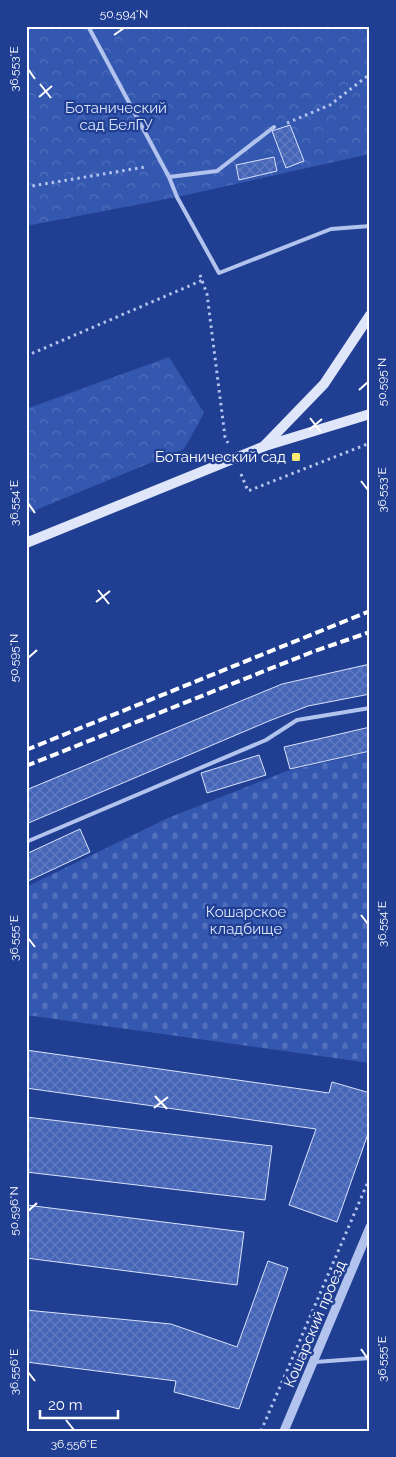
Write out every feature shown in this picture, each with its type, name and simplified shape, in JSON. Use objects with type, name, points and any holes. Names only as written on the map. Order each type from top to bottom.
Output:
[{"type":"main road","points":[[265,446],[324,384],[370,315]]},
{"type":"main road","points":[[26,543],[265,446],[370,414]]},
{"type":"street","name":"Кошарский проезд","points":[[284,1431],[370,1228]]},
{"type":"lane","points":[[88,26],[169,177],[177,197],[219,272],[332,229],[370,226]]},
{"type":"lane","points":[[169,177],[217,171],[274,126]]},
{"type":"lane","points":[[26,842],[266,740],[297,720],[370,708]]},
{"type":"lane","points":[[313,1362],[370,1358]]},
{"type":"path","points":[[274,126],[301,118],[330,105],[370,74]]},
{"type":"path","points":[[26,187],[145,167]]},
{"type":"path","points":[[199,271],[207,294],[225,437],[248,491],[370,443]]},
{"type":"path","points":[[26,356],[219,272]]},
{"type":"path","points":[[261,1431],[370,1177]]},
{"type":"green space","name":"Ботанический сад БелГУ","points":[[26,26],[370,26],[370,154],[177,197],[26,226]]},
{"type":"green space","points":[[169,357],[204,413],[184,449],[26,514],[26,409]]},
{"type":"green space","name":"Кошарское кладбище","points":[[370,752],[370,1063],[26,1015],[26,887],[168,818],[287,771]]},
{"type":"building","points":[[290,125],[304,161],[286,168],[272,131]]},
{"type":"building","points":[[274,157],[277,171],[239,180],[236,165]]},
{"type":"building","points":[[370,664],[370,694],[308,706],[26,824],[26,790],[282,684]]},
{"type":"building","points":[[370,727],[370,751],[290,769],[284,747]]},
{"type":"building","points":[[259,755],[266,775],[207,793],[201,773]]},
{"type":"building","points":[[80,829],[90,852],[26,882],[26,854]]},
{"type":"building","points":[[26,1050],[329,1093],[332,1082],[370,1093],[370,1128],[337,1222],[289,1205],[316,1129],[26,1088]]},
{"type":"building","points":[[26,1117],[272,1146],[265,1200],[26,1172]]},
{"type":"building","points":[[26,1205],[244,1232],[237,1285],[26,1258]]},
{"type":"building","points":[[268,1261],[288,1268],[239,1409],[174,1392],[176,1381],[26,1362],[26,1310],[171,1324],[237,1347]]},
{"type":"railway","points":[[26,750],[370,611]]},
{"type":"railway","points":[[26,766],[312,652],[370,632]]},
{"type":"place","name":"Ботанический сад","points":[[296,457]]}]
